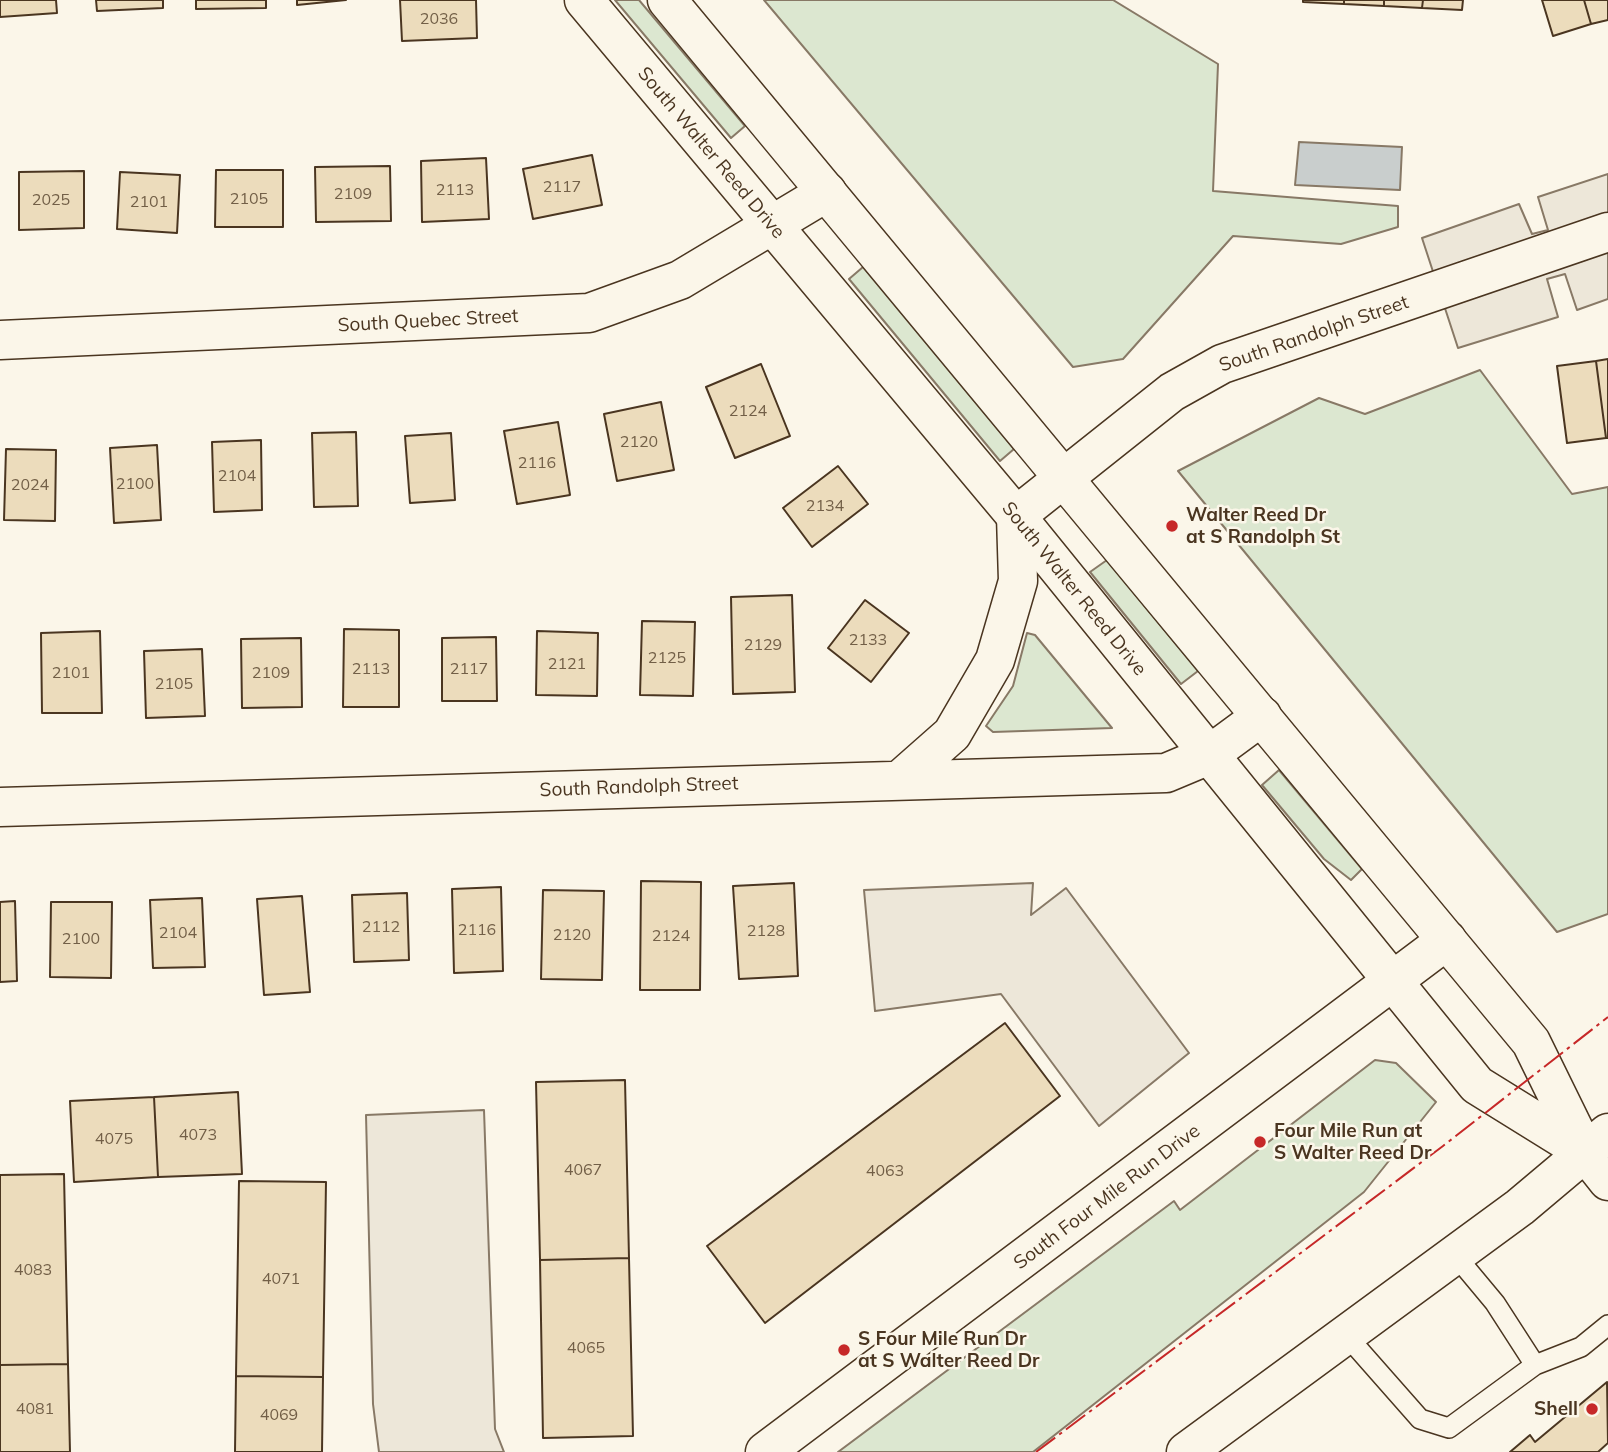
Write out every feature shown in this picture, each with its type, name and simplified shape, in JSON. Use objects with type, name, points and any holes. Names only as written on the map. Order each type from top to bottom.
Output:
[{"type":"street","name":"South Walter Reed Drive","points":[[584,0],[1016,516],[1392,984],[1477,1085],[1596,1143]]},
{"type":"street","name":"South Walter Reed Drive","points":[[667,0],[1531,1042],[1596,1143],[1608,1181]]},
{"type":"street","name":"South Quebec Street","points":[[0,340],[589,313],[680,280],[827,192]]},
{"type":"street","name":"South Randolph Street","points":[[1016,516],[1172,392],[1222,364],[1608,232]]},
{"type":"street","points":[[901,779],[951,734],[995,660],[1018,581],[1016,516]]},
{"type":"street","name":"South Randolph Street","points":[[0,807],[1166,773],[1209,755],[1262,716]]},
{"type":"street","name":"South Four Mile Run Drive","points":[[765,1452],[1392,984],[1447,940]]},
{"type":"street","points":[[1186,1452],[1520,1207],[1596,1143]]},
{"type":"lane","points":[[1455,1255],[1494,1303],[1535,1365]]},
{"type":"lane","points":[[1346,1335],[1420,1419],[1449,1428],[1535,1365],[1581,1347],[1608,1325]]},
{"type":"green space","points":[[615,0],[639,0],[745,126],[731,138]]},
{"type":"green space","points":[[764,0],[1113,0],[1218,64],[1213,191],[1398,206],[1398,227],[1341,244],[1233,236],[1123,359],[1073,367]]},
{"type":"green space","points":[[863,267],[1014,449],[1000,461],[849,279]]},
{"type":"green space","points":[[1480,370],[1572,494],[1608,487],[1608,914],[1557,932],[1178,471],[1319,398],[1365,414]]},
{"type":"green space","points":[[1107,560],[1198,671],[1181,684],[1090,572]]},
{"type":"green space","points":[[1027,633],[1035,635],[1112,728],[993,732],[986,726],[1013,686]]},
{"type":"green space","points":[[1279,770],[1362,869],[1351,880],[1324,859],[1262,785]]},
{"type":"green space","points":[[1375,1060],[1396,1063],[1436,1102],[1364,1192],[1033,1452],[838,1452],[1174,1201],[1180,1210]]},
{"type":"shaded area","points":[[1299,142],[1402,147],[1400,190],[1295,185]]},
{"type":"shaded area","points":[[1608,174],[1608,299],[1577,310],[1565,274],[1547,279],[1558,317],[1458,348],[1422,238],[1519,204],[1532,234],[1548,230],[1538,197]]},
{"type":"shaded area","points":[[1033,883],[1031,915],[1066,888],[1189,1053],[1099,1126],[1001,994],[875,1011],[864,890]]},
{"type":"shaded area","points":[[484,1110],[495,1429],[504,1452],[379,1452],[373,1404],[366,1115]]},
{"type":"building","points":[[0,0],[56,0],[57,13],[0,17]]},
{"type":"building","points":[[96,0],[163,0],[163,8],[97,11]]},
{"type":"building","points":[[196,0],[266,0],[266,8],[196,9]]},
{"type":"building","points":[[297,0],[346,0],[297,5]]},
{"type":"building","points":[[400,0],[476,0],[477,38],[402,41]]},
{"type":"building","points":[[1344,0],[1344,4],[1303,2]]},
{"type":"building","points":[[1344,0],[1384,0],[1384,6],[1344,4]]},
{"type":"building","points":[[1384,0],[1423,0],[1422,8],[1384,6]]},
{"type":"building","points":[[1423,0],[1463,0],[1462,10],[1422,8]]},
{"type":"building","points":[[1542,0],[1584,0],[1591,24],[1553,36]]},
{"type":"building","points":[[1584,0],[1608,0],[1608,20],[1591,24]]},
{"type":"building","points":[[592,155],[602,205],[533,219],[523,169]]},
{"type":"building","points":[[486,158],[489,219],[422,222],[421,161]]},
{"type":"building","points":[[390,166],[391,221],[316,222],[315,167]]},
{"type":"building","points":[[216,170],[283,170],[283,227],[215,227]]},
{"type":"building","points":[[84,171],[84,228],[19,230],[19,172]]},
{"type":"building","points":[[120,172],[180,175],[177,233],[117,229]]},
{"type":"building","points":[[1608,359],[1608,438],[1606,438],[1596,361]]},
{"type":"building","points":[[1596,361],[1606,438],[1567,443],[1557,366]]},
{"type":"building","points":[[761,364],[790,436],[735,458],[706,387]]},
{"type":"building","points":[[661,402],[674,470],[617,481],[604,414]]},
{"type":"building","points":[[558,422],[570,495],[517,504],[504,431]]},
{"type":"building","points":[[356,432],[358,506],[314,507],[312,433]]},
{"type":"building","points":[[451,433],[455,500],[410,503],[405,436]]},
{"type":"building","points":[[261,440],[262,510],[214,512],[212,442]]},
{"type":"building","points":[[157,445],[161,520],[114,523],[110,448]]},
{"type":"building","points":[[6,449],[56,450],[55,521],[4,520]]},
{"type":"building","points":[[838,466],[868,504],[812,547],[783,508]]},
{"type":"building","points":[[792,595],[795,692],[733,694],[731,597]]},
{"type":"building","points":[[865,600],[909,633],[871,682],[828,648]]},
{"type":"building","points":[[642,621],[695,622],[693,696],[640,695]]},
{"type":"building","points":[[344,629],[399,630],[399,707],[343,707]]},
{"type":"building","points":[[100,631],[102,713],[42,713],[41,633]]},
{"type":"building","points":[[537,631],[598,633],[597,696],[536,695]]},
{"type":"building","points":[[496,637],[497,701],[442,701],[442,638]]},
{"type":"building","points":[[301,638],[302,707],[242,708],[241,639]]},
{"type":"building","points":[[202,649],[205,716],[146,718],[144,651]]},
{"type":"building","points":[[641,881],[701,882],[700,990],[640,990]]},
{"type":"building","points":[[794,883],[798,976],[739,979],[733,886]]},
{"type":"building","points":[[501,887],[503,971],[454,973],[452,889]]},
{"type":"building","points":[[543,890],[604,891],[602,980],[541,979]]},
{"type":"building","points":[[407,893],[409,960],[354,962],[352,895]]},
{"type":"building","points":[[302,896],[310,992],[264,995],[257,899]]},
{"type":"building","points":[[202,898],[205,967],[153,968],[150,900]]},
{"type":"building","points":[[15,901],[17,981],[0,982],[0,902]]},
{"type":"building","points":[[51,902],[112,902],[111,978],[50,977]]},
{"type":"building","points":[[1005,1023],[1060,1096],[765,1323],[707,1246]]},
{"type":"building","points":[[625,1080],[629,1258],[540,1260],[536,1082]]},
{"type":"building","points":[[238,1092],[242,1174],[158,1177],[154,1097]]},
{"type":"building","points":[[154,1097],[158,1177],[74,1182],[70,1101]]},
{"type":"building","points":[[64,1174],[68,1364],[0,1365],[0,1175]]},
{"type":"building","points":[[239,1181],[326,1182],[323,1377],[236,1376]]},
{"type":"building","points":[[629,1258],[633,1436],[543,1438],[540,1260]]},
{"type":"building","points":[[68,1364],[70,1452],[0,1452],[0,1365]]},
{"type":"building","points":[[236,1376],[323,1377],[322,1452],[235,1452]]},
{"type":"building","name":"Shell","points":[[1607,1382],[1608,1443],[1598,1452],[1510,1452],[1530,1435],[1535,1442]]},
{"type":"power","points":[[1036,1452],[1443,1146],[1608,1017]]},
{"type":"place","name":"Walter Reed Dr at S Randolph St","points":[[1172,526]]},
{"type":"place","name":"Four Mile Run at S Walter Reed Dr","points":[[1260,1142]]},
{"type":"place","name":"S Four Mile Run Dr at S Walter Reed Dr","points":[[844,1350]]},
{"type":"place","name":"Shell","points":[[1592,1409]]}]
